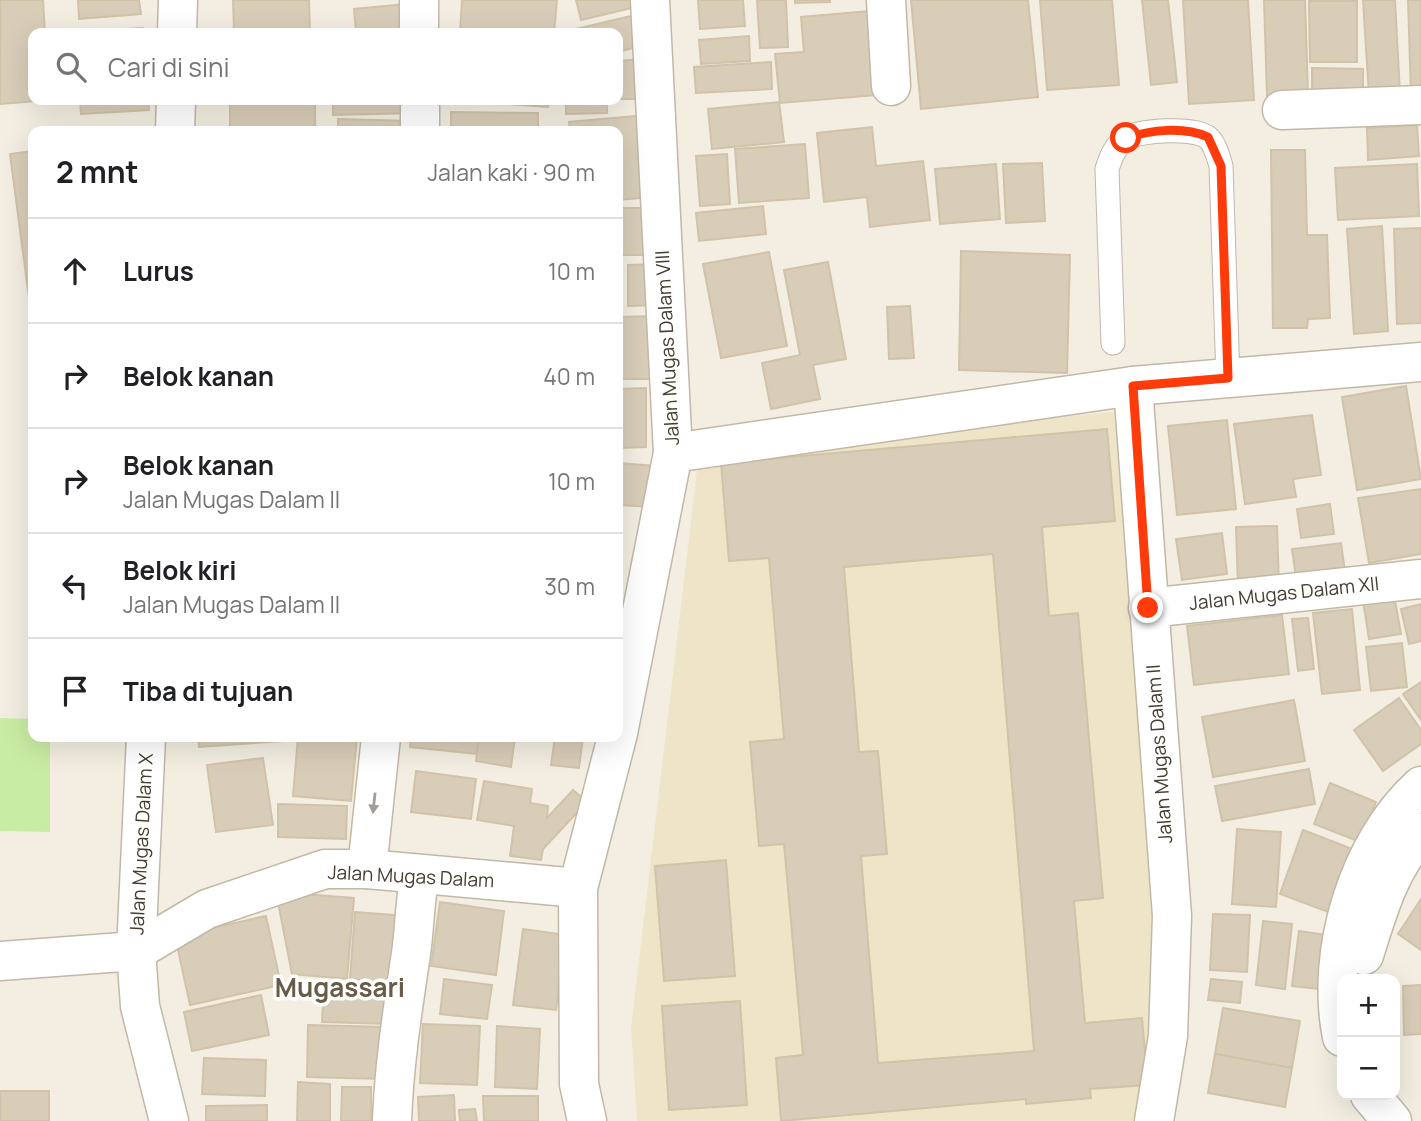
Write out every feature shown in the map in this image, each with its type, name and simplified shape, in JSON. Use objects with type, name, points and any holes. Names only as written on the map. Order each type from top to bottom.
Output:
[{"type":"street","points":[[177,28],[178,0]]},
{"type":"street","points":[[419,0],[419,28]]},
{"type":"street","name":"Jalan Mugas Dalam VIII","points":[[623,705],[673,453],[650,0]]},
{"type":"street","points":[[887,0],[891,86]]},
{"type":"street","points":[[175,126],[176,105]]},
{"type":"street","points":[[420,105],[420,126]]},
{"type":"street","points":[[1282,110],[1421,105]]},
{"type":"street","points":[[673,453],[1133,386],[1421,362]]},
{"type":"street","name":"Jalan Mugas Dalam II","points":[[1133,386],[1172,916],[1168,1036],[1154,1121]]},
{"type":"street","name":"Jalan Mugas Dalam XII","points":[[1148,608],[1421,579]]},
{"type":"street","name":"Jalan Mugas Dalam X","points":[[136,951],[146,742]]},
{"type":"street","points":[[367,869],[380,742]]},
{"type":"street","name":"Jalan Mugas Dalam VIII","points":[[578,888],[615,742]]},
{"type":"street","points":[[1342,974],[1338,948],[1356,890],[1382,833],[1407,799],[1421,786]]},
{"type":"street","points":[[1348,974],[1402,854],[1421,833]]},
{"type":"street","name":"Jalan Mugas Dalam","points":[[0,961],[136,951],[207,909],[325,869],[367,869],[578,888]]},
{"type":"street","points":[[392,1121],[396,1042],[411,958],[414,905],[420,875]]},
{"type":"street","points":[[578,888],[579,1084],[587,1121]]},
{"type":"street","points":[[136,951],[140,1006],[169,1121]]},
{"type":"street","points":[[1374,1100],[1392,1121]]},
{"type":"lane","points":[[1113,343],[1107,169],[1114,150],[1126,138],[1145,132],[1194,131],[1208,137],[1221,166],[1228,378]]},
{"type":"shaded area","points":[[1142,409],[1167,1121],[637,1121],[631,1028],[699,453]]},
{"type":"green space","points":[[0,718],[28,719],[28,742],[50,742],[50,832],[0,831]]},
{"type":"building","points":[[0,0],[43,0],[45,28],[28,28],[28,102],[0,104]]},
{"type":"building","points":[[78,0],[139,0],[141,14],[79,19]]},
{"type":"building","points":[[233,0],[309,0],[310,28],[234,28]]},
{"type":"building","points":[[462,0],[557,0],[554,28],[460,28]]},
{"type":"building","points":[[576,0],[636,0],[636,7],[581,20]]},
{"type":"building","points":[[698,0],[743,0],[745,26],[700,29]]},
{"type":"building","points":[[757,0],[786,0],[788,47],[760,48]]},
{"type":"building","points":[[795,0],[830,0],[830,2],[795,3]]},
{"type":"building","points":[[911,0],[1028,0],[1038,97],[921,109]]},
{"type":"building","points":[[1040,0],[1112,0],[1119,85],[1047,90]]},
{"type":"building","points":[[1142,0],[1168,0],[1177,82],[1151,85]]},
{"type":"building","points":[[1183,0],[1248,0],[1254,100],[1189,104]]},
{"type":"building","points":[[1264,0],[1305,0],[1308,95],[1267,96]]},
{"type":"building","points":[[1363,0],[1395,0],[1400,94],[1369,96]]},
{"type":"building","points":[[1408,0],[1421,0],[1421,93],[1411,94]]},
{"type":"building","points":[[1309,1],[1357,1],[1357,62],[1310,62]]},
{"type":"building","points":[[406,4],[408,28],[356,28],[354,9]]},
{"type":"building","points":[[881,10],[889,94],[780,103],[775,54],[804,52],[801,17]]},
{"type":"building","points":[[635,15],[641,46],[623,51],[623,28],[580,28]]},
{"type":"building","points":[[749,36],[750,61],[701,64],[699,40]]},
{"type":"building","points":[[642,59],[643,99],[623,99],[623,61]]},
{"type":"building","points":[[771,62],[772,89],[696,93],[694,67]]},
{"type":"building","points":[[1312,68],[1363,69],[1363,96],[1312,95]]},
{"type":"building","points":[[779,102],[784,142],[712,149],[708,109]]},
{"type":"building","points":[[80,105],[148,105],[149,110],[81,114]]},
{"type":"building","points":[[230,105],[315,105],[315,126],[230,126]]},
{"type":"building","points":[[333,105],[417,105],[417,113],[333,115]]},
{"type":"building","points":[[566,105],[607,105],[607,113],[566,114]]},
{"type":"building","points":[[451,112],[538,113],[538,126],[451,126]]},
{"type":"building","points":[[646,115],[651,197],[623,200],[623,126],[569,126],[569,122]]},
{"type":"building","points":[[338,119],[410,121],[410,126],[338,126]]},
{"type":"building","points":[[1417,125],[1419,156],[1368,160],[1367,128]]},
{"type":"building","points":[[872,127],[876,166],[923,161],[930,220],[870,227],[867,197],[824,202],[817,133]]},
{"type":"building","points":[[805,144],[809,198],[739,203],[735,149]]},
{"type":"building","points":[[1271,150],[1305,150],[1307,235],[1327,235],[1330,318],[1308,319],[1307,328],[1273,328]]},
{"type":"building","points":[[28,152],[28,290],[10,154]]},
{"type":"building","points":[[727,154],[730,204],[700,206],[696,156]]},
{"type":"building","points":[[1042,163],[1045,221],[1006,223],[1003,164]]},
{"type":"building","points":[[996,164],[1000,219],[940,224],[935,169]]},
{"type":"building","points":[[1417,164],[1419,216],[1338,220],[1335,168]]},
{"type":"building","points":[[763,206],[766,234],[699,241],[696,213]]},
{"type":"building","points":[[623,208],[650,208],[651,255],[623,255]]},
{"type":"building","points":[[1382,226],[1388,331],[1354,334],[1347,229]]},
{"type":"building","points":[[1421,228],[1421,323],[1397,324],[1394,229]]},
{"type":"building","points":[[961,251],[1070,255],[1067,373],[959,370]]},
{"type":"building","points":[[769,252],[787,346],[721,358],[703,264]]},
{"type":"building","points":[[828,262],[846,359],[813,365],[820,399],[771,409],[762,363],[800,355],[784,270]]},
{"type":"building","points":[[657,264],[657,305],[628,306],[628,265]]},
{"type":"building","points":[[910,306],[914,358],[889,359],[887,307]]},
{"type":"building","points":[[654,316],[657,379],[623,379],[623,317]]},
{"type":"building","points":[[1406,386],[1421,479],[1357,490],[1342,397]]},
{"type":"building","points":[[646,388],[646,447],[623,448],[623,389]]},
{"type":"building","points":[[1312,415],[1321,475],[1293,479],[1296,497],[1245,504],[1234,424]]},
{"type":"building","points":[[1227,420],[1236,509],[1177,515],[1168,426]]},
{"type":"building","points":[[1107,429],[1115,521],[1042,527],[1049,616],[1078,613],[1103,898],[1074,901],[1085,1023],[1142,1018],[1148,1085],[1090,1089],[1091,1098],[1026,1104],[1026,1099],[781,1121],[776,1058],[803,1055],[784,844],[759,846],[750,742],[784,739],[769,558],[729,561],[721,463]],"holes":[[[993,554],[1034,1051],[878,1063],[861,856],[887,854],[878,751],[859,752],[844,567]]]},
{"type":"building","points":[[623,463],[656,466],[654,507],[623,505]]},
{"type":"building","points":[[1421,489],[1421,554],[1369,563],[1358,498]]},
{"type":"building","points":[[1330,504],[1334,534],[1301,538],[1297,509]]},
{"type":"building","points":[[1277,526],[1279,586],[1238,587],[1236,527]]},
{"type":"building","points":[[1222,533],[1227,574],[1182,580],[1176,539]]},
{"type":"building","points":[[1341,543],[1345,572],[1296,578],[1292,549]]},
{"type":"building","points":[[1393,589],[1401,634],[1369,639],[1362,594]]},
{"type":"building","points":[[1421,604],[1421,641],[1409,644],[1401,609]]},
{"type":"building","points":[[1352,609],[1360,690],[1322,694],[1313,613]]},
{"type":"building","points":[[1282,615],[1289,674],[1194,685],[1187,626]]},
{"type":"building","points":[[1308,618],[1314,669],[1298,671],[1292,619]]},
{"type":"building","points":[[1402,643],[1407,687],[1371,691],[1366,647]]},
{"type":"building","points":[[1421,682],[1421,720],[1403,694]]},
{"type":"building","points":[[1399,698],[1421,730],[1421,744],[1383,771],[1354,730]]},
{"type":"building","points":[[1294,700],[1305,761],[1213,777],[1202,717]]},
{"type":"building","points":[[198,742],[269,742],[199,747]]},
{"type":"building","points":[[298,742],[357,742],[351,801],[293,796]]},
{"type":"building","points":[[410,742],[478,742],[477,754],[410,747]]},
{"type":"building","points":[[478,742],[514,742],[511,767],[476,761]]},
{"type":"building","points":[[554,742],[582,742],[579,768],[551,765]]},
{"type":"building","points":[[263,758],[273,825],[216,832],[207,765]]},
{"type":"building","points":[[1309,769],[1315,804],[1222,821],[1215,786]]},
{"type":"building","points":[[416,771],[476,779],[471,819],[411,812]]},
{"type":"building","points":[[484,781],[532,789],[530,803],[548,806],[547,818],[573,790],[587,802],[543,849],[541,860],[510,856],[514,826],[477,820]]},
{"type":"building","points":[[1330,783],[1376,802],[1360,842],[1314,824]]},
{"type":"building","points":[[278,804],[347,806],[346,839],[278,837]]},
{"type":"building","points":[[1237,829],[1281,832],[1276,907],[1232,904]]},
{"type":"building","points":[[1303,830],[1355,850],[1331,913],[1280,894]]},
{"type":"building","points":[[726,860],[735,976],[664,981],[655,866]]},
{"type":"building","points":[[276,892],[354,898],[347,979],[292,974]]},
{"type":"building","points":[[1421,899],[1421,950],[1398,934]]},
{"type":"building","points":[[440,902],[504,911],[496,975],[431,966]]},
{"type":"building","points":[[355,912],[406,916],[400,983],[350,979]]},
{"type":"building","points":[[1213,914],[1250,915],[1247,972],[1210,970]]},
{"type":"building","points":[[266,916],[281,985],[190,1005],[175,936]]},
{"type":"building","points":[[1263,921],[1292,924],[1285,989],[1256,985]]},
{"type":"building","points":[[523,929],[566,935],[556,1010],[513,1005]]},
{"type":"building","points":[[1299,931],[1327,935],[1319,989],[1292,986]]},
{"type":"building","points":[[444,979],[492,985],[487,1019],[440,1014]]},
{"type":"building","points":[[1211,979],[1242,982],[1240,1003],[1208,1000]]},
{"type":"building","points":[[324,982],[393,985],[391,1024],[322,1022]]},
{"type":"building","points":[[1421,985],[1421,1034],[1404,1035],[1403,986]]},
{"type":"building","points":[[261,995],[269,1035],[192,1051],[184,1012]]},
{"type":"building","points":[[740,1001],[747,1105],[669,1110],[662,1006]]},
{"type":"building","points":[[1223,1008],[1300,1021],[1292,1068],[1215,1054]]},
{"type":"building","points":[[423,1024],[480,1026],[477,1085],[420,1083]]},
{"type":"building","points":[[308,1025],[385,1027],[383,1079],[307,1077]]},
{"type":"building","points":[[497,1026],[540,1029],[537,1089],[495,1087]]},
{"type":"building","points":[[1215,1054],[1292,1068],[1285,1107],[1208,1093]]},
{"type":"building","points":[[204,1058],[266,1060],[265,1096],[202,1094]]},
{"type":"building","points":[[298,1082],[330,1084],[330,1121],[297,1121]]},
{"type":"building","points":[[342,1087],[371,1087],[371,1121],[341,1121]]},
{"type":"building","points":[[0,1091],[49,1091],[49,1121],[0,1121]]},
{"type":"building","points":[[454,1095],[455,1121],[419,1121],[418,1097]]},
{"type":"building","points":[[483,1096],[538,1096],[538,1121],[484,1121]]},
{"type":"building","points":[[267,1105],[267,1121],[206,1121],[206,1106]]},
{"type":"building","points":[[475,1109],[477,1121],[460,1121],[459,1110]]},
{"type":"district","name":"Mugassari","points":[[340,987]]},
{"type":"route","points":[[1126,138],[1145,132],[1194,131],[1208,137],[1221,166],[1228,378],[1133,386],[1148,608]]}]
